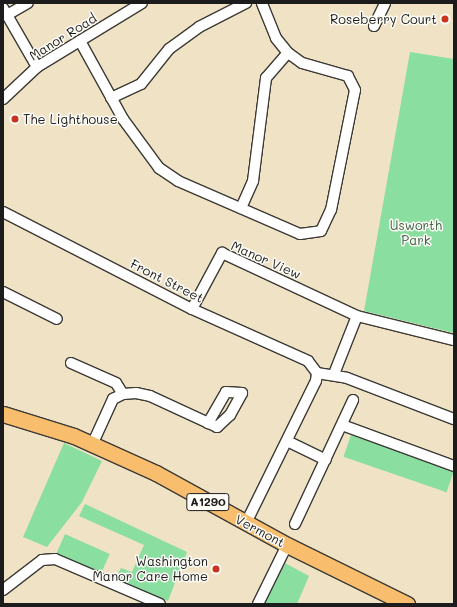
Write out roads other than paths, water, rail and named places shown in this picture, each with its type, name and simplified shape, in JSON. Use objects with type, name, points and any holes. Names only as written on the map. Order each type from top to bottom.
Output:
[{"type":"main road","name":"Vermont","points":[[3,414],[74,436],[156,473],[288,545],[407,604]]},
{"type":"street","points":[[28,3],[5,12],[37,67]]},
{"type":"street","name":"Manor Road","points":[[3,99],[37,67],[142,3]]},
{"type":"street","points":[[111,98],[141,84],[169,49],[200,26],[246,3]]},
{"type":"street","points":[[80,41],[111,98],[159,168],[178,181],[300,234],[321,231],[331,210],[355,90],[348,76],[302,63],[288,53],[276,38],[262,3]]},
{"type":"street","points":[[374,26],[385,3]]},
{"type":"street","points":[[241,208],[253,181],[266,78],[288,53]]},
{"type":"street","name":"Front Street","points":[[3,212],[192,309],[308,361],[317,373]]},
{"type":"street","name":"Manor View","points":[[192,309],[222,252],[357,316]]},
{"type":"street","points":[[3,292],[57,319]]},
{"type":"street","points":[[334,374],[357,316],[454,340]]},
{"type":"street","points":[[71,363],[116,383],[123,394]]},
{"type":"street","points":[[246,523],[316,381],[317,373],[334,374],[454,420]]},
{"type":"street","points":[[92,445],[113,399],[123,394],[136,393],[150,396],[208,423]]},
{"type":"street","points":[[295,524],[353,400]]},
{"type":"street","points":[[342,425],[454,466]]},
{"type":"street","points":[[287,441],[326,460]]},
{"type":"street","points":[[258,604],[288,545]]},
{"type":"street","points":[[3,590],[42,560],[55,559],[160,604]]},
{"type":"place","name":"Roseberry Court","points":[[445,19]]},
{"type":"place","name":"The Lighthouse","points":[[15,119]]},
{"type":"place","name":"Washington Manor Care Home","points":[[216,569]]},
{"type":"park label","name":"Usworth Park","points":[[416,234]]}]
